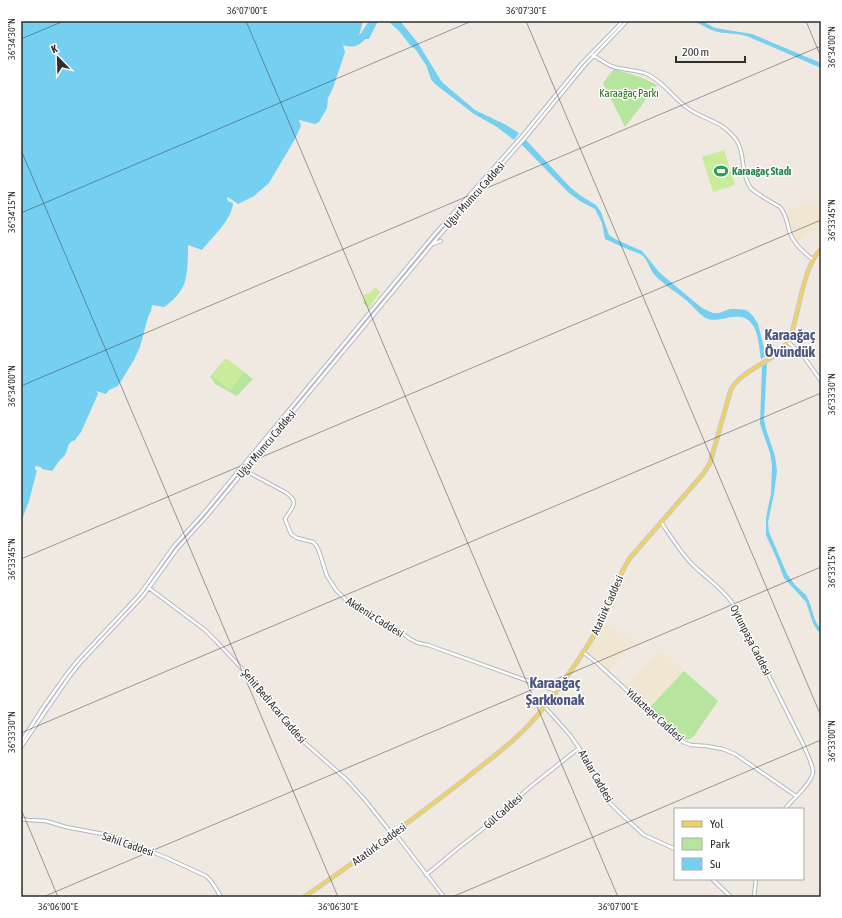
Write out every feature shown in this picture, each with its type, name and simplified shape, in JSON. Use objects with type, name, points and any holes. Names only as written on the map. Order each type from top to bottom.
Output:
[{"type":"main road","name":"Atatürk Caddesi","points":[[304,897],[393,833],[507,746],[545,707],[601,623],[623,568],[641,544],[703,474],[710,463],[731,389],[734,384],[741,377],[772,358],[788,342],[812,260],[821,249]]},
{"type":"street","points":[[518,144],[592,54],[623,21]]},
{"type":"street","points":[[592,54],[627,21]]},
{"type":"street","points":[[592,54],[614,67],[645,73],[654,77],[680,103],[688,109],[721,126],[738,141],[745,176],[750,187],[754,192],[783,210],[790,232],[796,244],[812,260]]},
{"type":"street","name":"Uğur Mumcu Caddesi","points":[[395,285],[518,144]]},
{"type":"street","name":"Uğur Mumcu Caddesi","points":[[21,747],[81,662],[143,596],[203,514],[243,469],[391,290],[435,234],[518,144]]},
{"type":"street","points":[[430,245],[441,241]]},
{"type":"street","points":[[788,342],[804,357],[821,381]]},
{"type":"street","name":"Akdeniz Caddesi","points":[[243,469],[285,492],[294,499],[294,504],[285,519],[291,534],[297,538],[313,542],[319,551],[327,576],[332,585],[347,601],[358,609],[386,622],[413,641],[556,691]]},
{"type":"street","name":"Oytunpaşa Caddesi","points":[[661,522],[679,549],[694,566],[729,598],[733,604],[786,710],[812,766],[813,772],[812,777],[796,796]]},
{"type":"street","name":"Uğur Mumcu Caddesi","points":[[21,742],[44,706],[78,660],[140,594],[174,546],[189,532]]},
{"type":"street","name":"Şehit Bedi Acar Caddesi","points":[[149,588],[205,630],[220,645],[261,689],[296,735],[347,780],[365,800],[444,897]]},
{"type":"street","name":"Yıldıztepe Caddesi","points":[[583,652],[683,742],[691,745],[706,746],[723,750],[734,754],[796,796]]},
{"type":"street","name":"Atalar Caddesi","points":[[545,707],[580,748],[594,772],[605,796],[621,814],[644,835],[674,848]]},
{"type":"street","name":"Gül Caddesi","points":[[426,875],[457,848],[479,832],[494,816],[506,809],[530,787],[580,748]]},
{"type":"street","points":[[786,808],[796,796]]},
{"type":"street","name":"Sahil Caddesi","points":[[21,819],[46,821],[66,827],[103,834],[122,840],[206,876],[215,886],[221,897]]},
{"type":"street","points":[[713,880],[730,897]]},
{"type":"street","points":[[754,897],[756,880]]},
{"type":"shaded area","points":[[821,199],[821,226],[797,242],[791,230],[787,215],[788,210],[798,206],[814,203]]},
{"type":"shaded area","points":[[602,626],[609,627],[636,640],[609,670],[589,653],[588,648]]},
{"type":"shaded area","points":[[661,650],[684,670],[648,706],[626,685]]},
{"type":"green space","name":"Karaağaç Parkı","points":[[614,69],[643,78],[657,85],[625,127],[603,83]]},
{"type":"green space","points":[[724,150],[735,185],[713,192],[702,157]]},
{"type":"green space","points":[[375,287],[380,292],[369,308],[362,303],[365,300],[363,295],[370,293]]},
{"type":"green space","points":[[225,359],[253,379],[237,396],[215,384],[210,377]]},
{"type":"green space","points":[[227,359],[244,373],[230,390],[212,376]]},
{"type":"green space","points":[[684,671],[718,701],[691,739],[684,739],[649,708]]},
{"type":"water","points":[[21,21],[363,21],[359,36],[369,21],[378,21],[369,39],[365,39],[360,44],[355,46],[343,45],[345,52],[333,88],[328,98],[327,108],[319,122],[315,124],[299,120],[301,126],[295,139],[269,183],[254,196],[238,204],[228,197],[228,201],[233,203],[232,209],[221,228],[202,250],[188,245],[187,273],[181,290],[175,298],[164,307],[152,305],[140,347],[134,360],[118,386],[109,390],[106,394],[96,391],[98,394],[81,432],[75,440],[69,444],[65,455],[52,471],[42,469],[41,467],[35,467],[35,470],[37,470],[29,501],[21,522]]},
{"type":"water","points":[[388,21],[400,21],[418,43],[443,83],[475,110],[519,133],[514,140],[497,127],[474,114],[435,84],[431,79],[426,65],[416,50]]},
{"type":"water","points":[[691,21],[702,21],[715,28],[752,34],[821,63],[821,68],[749,37],[714,31]]},
{"type":"water","points":[[525,139],[571,188],[596,205],[601,212],[609,235],[642,251],[660,273],[702,308],[713,313],[719,313],[730,309],[738,309],[746,310],[750,313],[758,324],[766,356],[761,359],[756,333],[752,323],[748,320],[743,317],[715,320],[704,317],[653,273],[642,255],[605,239],[602,223],[595,209],[569,193],[521,144]]},
{"type":"water","points":[[767,362],[764,419],[775,456],[777,471],[768,522],[769,532],[787,574],[795,585],[806,595],[815,620],[821,628],[821,633],[817,630],[813,623],[806,602],[784,578],[766,535],[766,518],[771,493],[772,465],[770,453],[760,424],[762,366]]},
{"type":"place","name":"Karaağaç Stadı","points":[[721,171]]},
{"type":"district","name":"Karaağaç Övündük","points":[[790,342]]},
{"type":"district","name":"Karaağaç Şarkkonak","points":[[555,690]]}]
